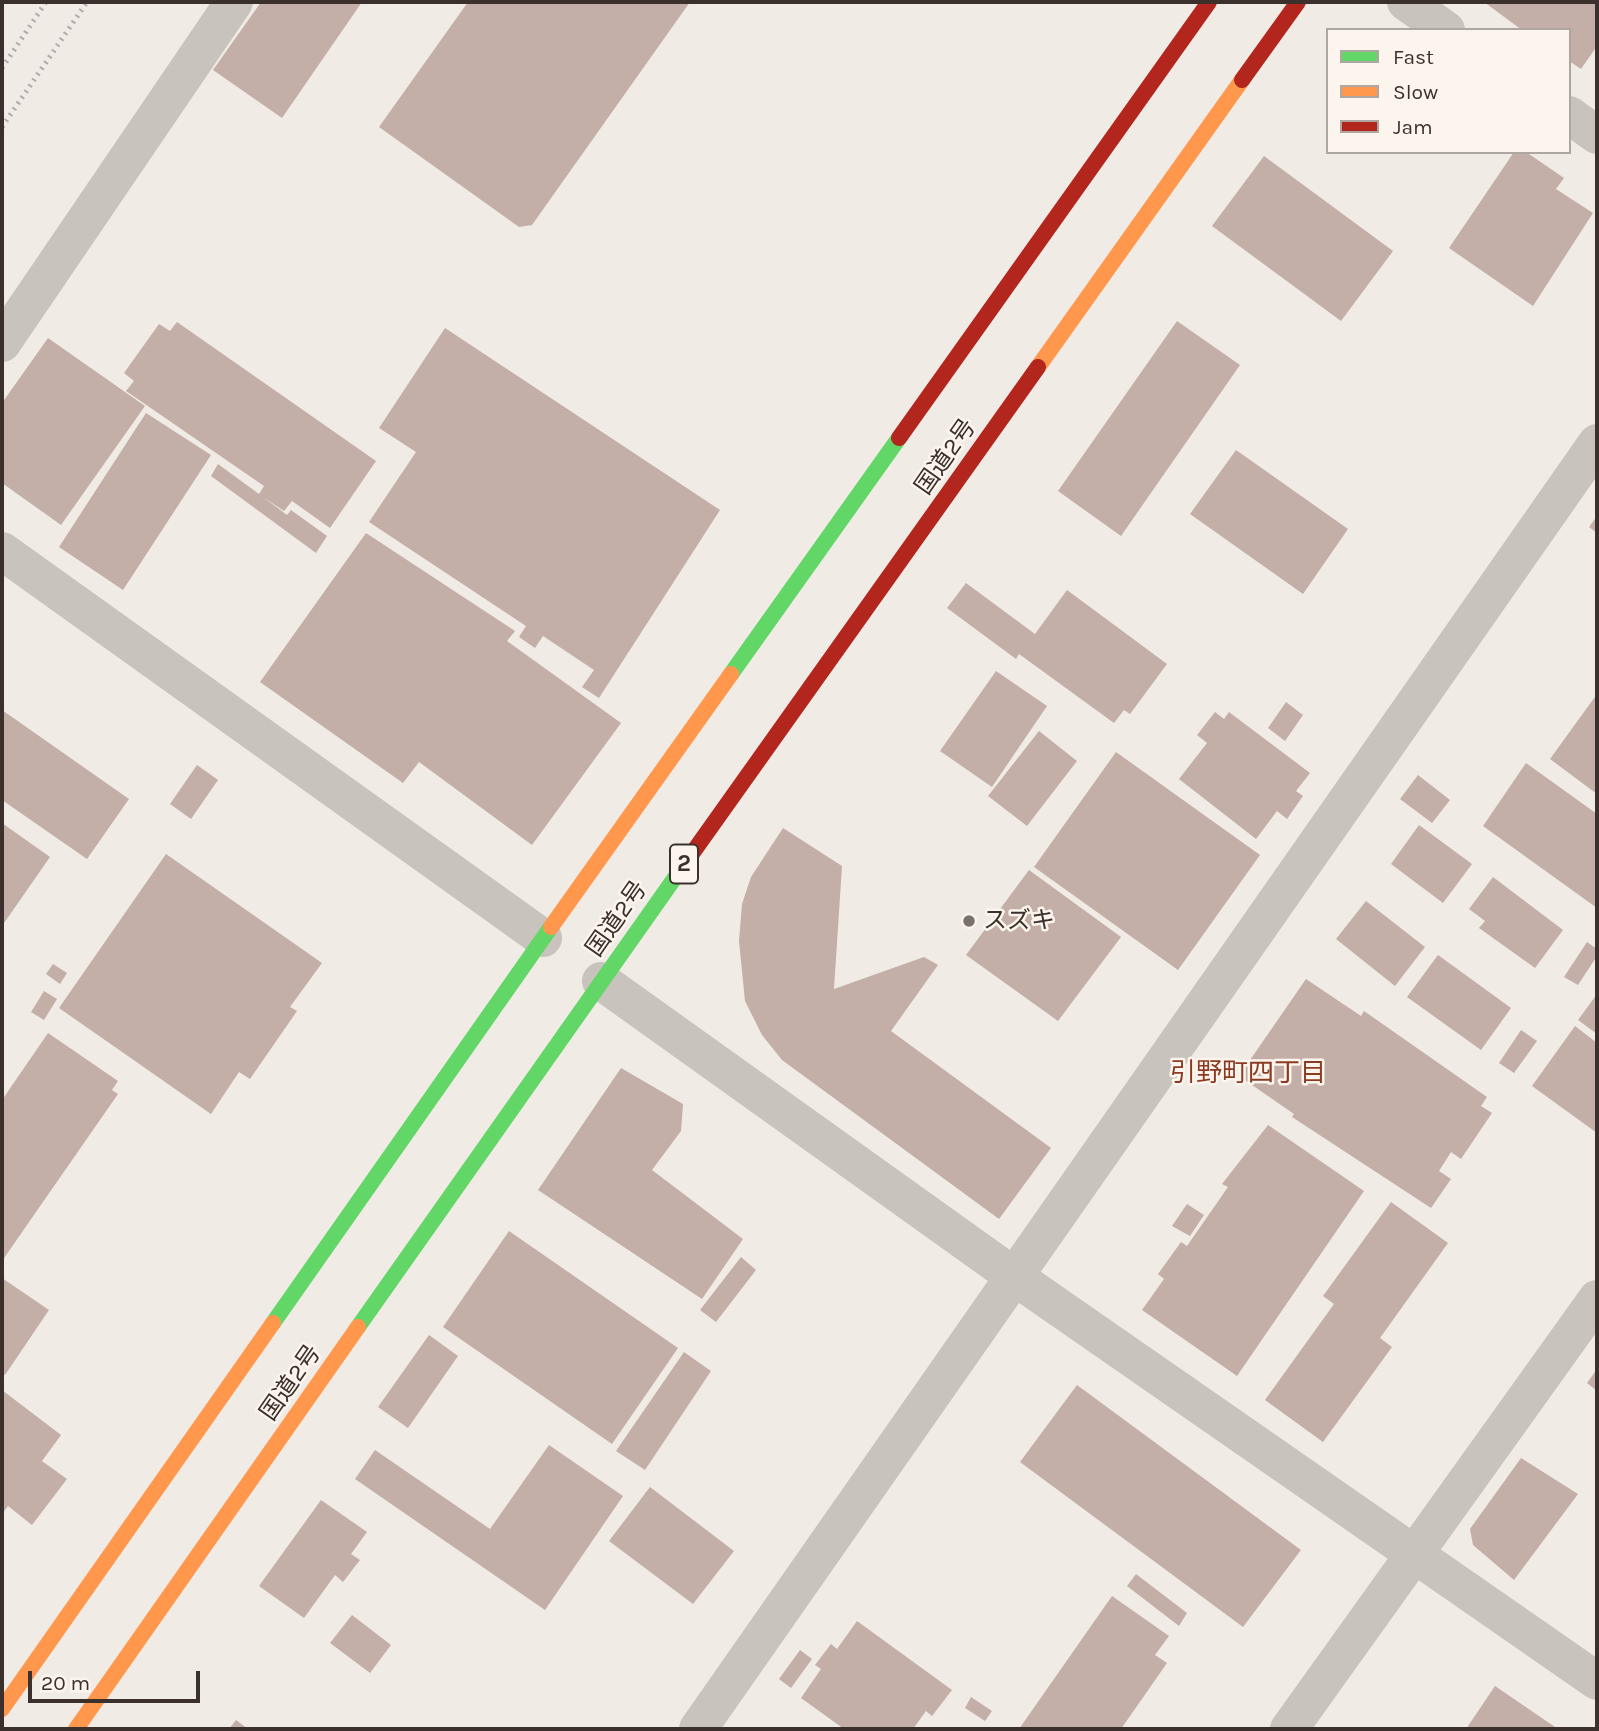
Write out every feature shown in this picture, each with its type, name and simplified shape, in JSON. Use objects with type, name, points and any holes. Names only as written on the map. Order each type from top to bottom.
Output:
[{"type":"highway","name":"国道2号","points":[[2,1709],[543,938],[1209,2]]},
{"type":"highway","name":"国道2号","points":[[76,1729],[601,981],[1298,2]]},
{"type":"street","points":[[2,343],[234,2]]},
{"type":"street","points":[[1406,2],[1443,28]]},
{"type":"street","points":[[1571,116],[1597,135]]},
{"type":"street","points":[[698,1729],[1597,443]]},
{"type":"street","points":[[2,551],[543,938]]},
{"type":"street","points":[[601,981],[1015,1277],[1597,1681]]},
{"type":"street","points":[[1289,1729],[1597,1299]]},
{"type":"building","points":[[261,2],[362,2],[282,118],[213,70]]},
{"type":"building","points":[[468,2],[690,2],[532,225],[519,227],[379,127]]},
{"type":"building","points":[[1484,2],[1597,2],[1597,46],[1581,69],[1571,62],[1571,28],[1519,28]]},
{"type":"building","points":[[1513,154],[1529,154],[1564,178],[1556,189],[1593,213],[1533,306],[1449,248]]},
{"type":"building","points":[[1264,156],[1393,251],[1341,321],[1212,226]]},
{"type":"building","points":[[1177,321],[1240,365],[1121,536],[1058,491]]},
{"type":"building","points":[[177,322],[376,461],[330,528],[292,501],[284,511],[263,497],[287,515],[291,510],[327,536],[316,553],[211,476],[218,464],[259,494],[264,486],[126,391],[134,381],[124,373],[159,324],[170,331]]},
{"type":"building","points":[[445,328],[720,510],[599,698],[582,687],[594,670],[543,636],[535,648],[519,637],[526,626],[369,522],[416,452],[379,428]]},
{"type":"building","points":[[48,338],[145,406],[61,525],[2,483],[2,403]]},
{"type":"building","points":[[146,413],[211,455],[123,590],[59,547]]},
{"type":"building","points":[[1236,450],[1348,529],[1303,594],[1190,514]]},
{"type":"building","points":[[1597,516],[1597,533],[1589,527]]},
{"type":"building","points":[[366,533],[515,631],[507,641],[621,723],[532,845],[419,762],[403,783],[260,682]]},
{"type":"building","points":[[966,583],[1035,634],[1067,590],[1167,664],[1130,714],[1124,710],[1114,723],[1019,654],[1016,659],[947,608]]},
{"type":"building","points":[[996,671],[1047,706],[992,787],[940,751]]},
{"type":"building","points":[[1597,694],[1597,794],[1550,759]]},
{"type":"building","points":[[1286,702],[1303,715],[1285,741],[1268,728]]},
{"type":"building","points":[[2,710],[129,799],[87,859],[2,800]]},
{"type":"building","points":[[1215,712],[1224,719],[1229,712],[1310,773],[1296,791],[1303,796],[1287,819],[1277,811],[1256,839],[1179,779],[1207,743],[1197,735]]},
{"type":"building","points":[[1039,731],[1077,761],[1027,826],[988,796]]},
{"type":"building","points":[[1116,752],[1260,855],[1178,970],[1034,867]]},
{"type":"building","points":[[1526,763],[1597,814],[1597,908],[1483,826]]},
{"type":"building","points":[[197,765],[218,780],[191,819],[170,804]]},
{"type":"building","points":[[1418,775],[1450,800],[1432,823],[1400,799]]},
{"type":"building","points":[[2,823],[50,857],[2,926]]},
{"type":"building","points":[[1419,825],[1472,864],[1443,903],[1391,864]]},
{"type":"building","points":[[783,828],[842,866],[834,989],[924,957],[938,965],[891,1031],[1051,1148],[999,1219],[782,1060],[762,1035],[745,1001],[739,941],[742,904],[751,877]]},
{"type":"building","points":[[166,854],[322,963],[290,1007],[297,1011],[250,1079],[239,1072],[211,1114],[59,1008]]},
{"type":"building","points":[[1029,870],[1121,937],[1058,1021],[966,955]]},
{"type":"building","points":[[1493,877],[1563,930],[1535,968],[1479,928],[1485,921],[1469,909]]},
{"type":"building","points":[[1366,901],[1425,947],[1395,986],[1336,939]]},
{"type":"building","points":[[1587,942],[1597,949],[1597,956],[1578,985],[1564,977]]},
{"type":"building","points":[[1438,955],[1511,1008],[1481,1050],[1407,997]]},
{"type":"building","points":[[53,964],[67,973],[60,984],[46,974]]},
{"type":"building","points":[[1306,979],[1361,1016],[1364,1011],[1487,1097],[1481,1106],[1492,1113],[1461,1159],[1451,1152],[1439,1171],[1451,1179],[1431,1208],[1292,1117],[1294,1114],[1239,1076]]},
{"type":"building","points":[[44,991],[57,999],[44,1020],[31,1012]]},
{"type":"building","points":[[1597,994],[1597,1034],[1578,1020]]},
{"type":"building","points":[[1575,1026],[1597,1043],[1597,1133],[1532,1086]]},
{"type":"building","points":[[1521,1030],[1537,1041],[1514,1073],[1499,1063]]},
{"type":"building","points":[[48,1033],[118,1081],[112,1090],[118,1094],[2,1261],[2,1100]]},
{"type":"building","points":[[621,1068],[683,1104],[681,1131],[652,1170],[743,1239],[702,1299],[538,1190]]},
{"type":"building","points":[[1268,1125],[1364,1191],[1237,1376],[1142,1310],[1164,1279],[1158,1274],[1181,1242],[1187,1246],[1228,1187],[1222,1184]]},
{"type":"building","points":[[1391,1202],[1448,1243],[1380,1338],[1392,1347],[1323,1442],[1265,1400],[1334,1304],[1323,1296]]},
{"type":"building","points":[[1187,1204],[1204,1215],[1190,1236],[1172,1226]]},
{"type":"building","points":[[509,1231],[678,1348],[612,1444],[443,1327]]},
{"type":"building","points":[[741,1257],[756,1270],[716,1322],[700,1310]]},
{"type":"building","points":[[2,1278],[49,1310],[5,1375],[2,1373]]},
{"type":"building","points":[[429,1335],[458,1356],[408,1428],[378,1407]]},
{"type":"building","points":[[684,1352],[711,1371],[645,1470],[616,1451]]},
{"type":"building","points":[[1597,1369],[1597,1391],[1587,1383]]},
{"type":"building","points":[[1077,1385],[1301,1550],[1243,1627],[1020,1462]]},
{"type":"building","points":[[2,1390],[61,1435],[42,1461],[67,1479],[32,1525],[8,1506],[2,1514]]},
{"type":"building","points":[[549,1445],[623,1496],[545,1610],[355,1479],[375,1450],[490,1529]]},
{"type":"building","points":[[1521,1458],[1578,1494],[1514,1580],[1473,1545],[1470,1529]]},
{"type":"building","points":[[650,1487],[734,1551],[693,1604],[609,1541]]},
{"type":"building","points":[[321,1500],[367,1532],[351,1554],[360,1560],[343,1582],[335,1575],[304,1618],[259,1586]]},
{"type":"building","points":[[1136,1574],[1187,1613],[1179,1626],[1127,1586]]},
{"type":"building","points":[[1112,1596],[1169,1636],[1155,1655],[1167,1663],[1121,1729],[1019,1729]]},
{"type":"building","points":[[352,1615],[391,1645],[370,1673],[330,1643]]},
{"type":"building","points":[[857,1621],[952,1690],[932,1716],[926,1711],[913,1729],[844,1729],[801,1698],[821,1669],[815,1665],[831,1644],[837,1649]]},
{"type":"building","points":[[800,1650],[812,1659],[791,1688],[779,1679]]},
{"type":"building","points":[[1495,1686],[1558,1729],[1466,1729]]},
{"type":"building","points":[[971,1697],[992,1711],[985,1721],[965,1708]]},
{"type":"building","points":[[236,1720],[248,1729],[229,1729]]},
{"type":"railway","points":[[2,68],[46,2]]},
{"type":"railway","points":[[2,127],[87,2]]},
{"type":"traffic: fast","points":[[731,674],[899,438]]},
{"type":"traffic: fast","points":[[358,1327],[686,862]]},
{"type":"traffic: fast","points":[[273,1323],[551,927]]},
{"type":"traffic: slow","points":[[1038,367],[1242,80]]},
{"type":"traffic: slow","points":[[551,927],[731,674]]},
{"type":"traffic: slow","points":[[2,1709],[273,1323]]},
{"type":"traffic: slow","points":[[76,1729],[358,1327]]},
{"type":"traffic: jam","points":[[899,438],[1209,2]]},
{"type":"traffic: jam","points":[[1242,80],[1298,2]]},
{"type":"traffic: jam","points":[[686,862],[1038,367]]},
{"type":"place","name":"スズキ","points":[[969,921]]},
{"type":"district","name":"引野町四丁目","points":[[1248,1074]]}]
